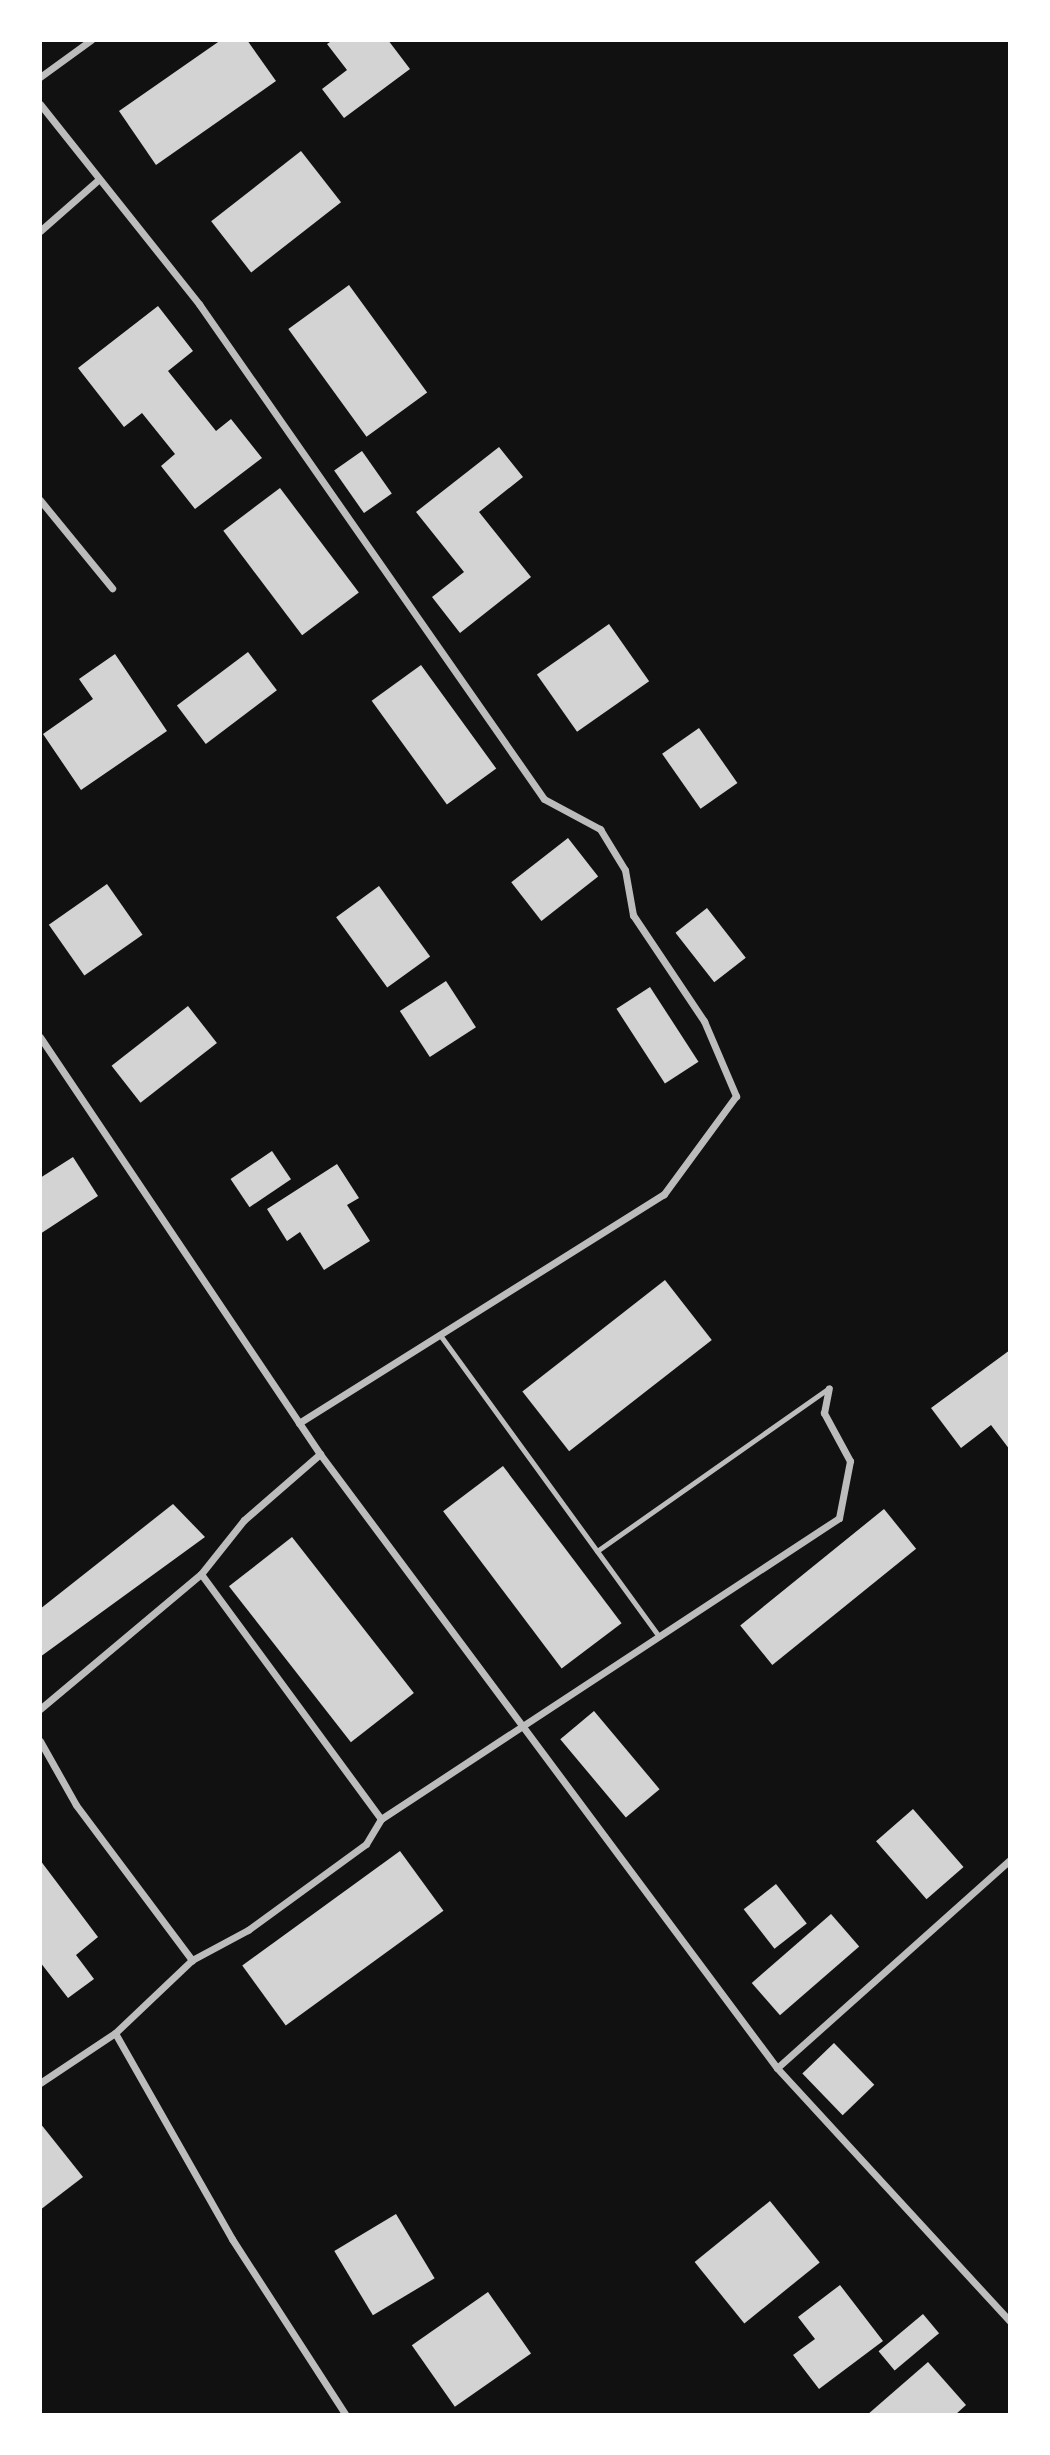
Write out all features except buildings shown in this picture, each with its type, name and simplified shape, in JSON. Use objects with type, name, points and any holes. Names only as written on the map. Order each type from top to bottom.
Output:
[{"type":"street","points":[[40,77],[91,40]]},
{"type":"street","points":[[40,104],[199,304],[544,799],[600,829],[625,870],[634,915],[704,1021],[736,1096],[664,1194],[299,1423]]},
{"type":"street","points":[[40,230],[99,180]]},
{"type":"street","points":[[40,499],[112,588]]},
{"type":"street","points":[[40,1037],[320,1454],[778,2068],[1010,2321]]},
{"type":"street","points":[[40,2082],[115,2033],[192,1960],[248,1930],[366,1844],[380,1819],[839,1518],[850,1461],[824,1412],[829,1388]]},
{"type":"street","points":[[40,1709],[201,1574],[244,1520],[320,1454]]},
{"type":"street","points":[[201,1574],[380,1819]]},
{"type":"street","points":[[40,1741],[76,1805],[192,1960]]},
{"type":"street","points":[[778,2068],[1010,1860]]},
{"type":"street","points":[[115,2033],[232,2239],[346,2415]]},
{"type":"lane","points":[[440,1335],[659,1636]]},
{"type":"lane","points":[[597,1551],[829,1388]]}]
